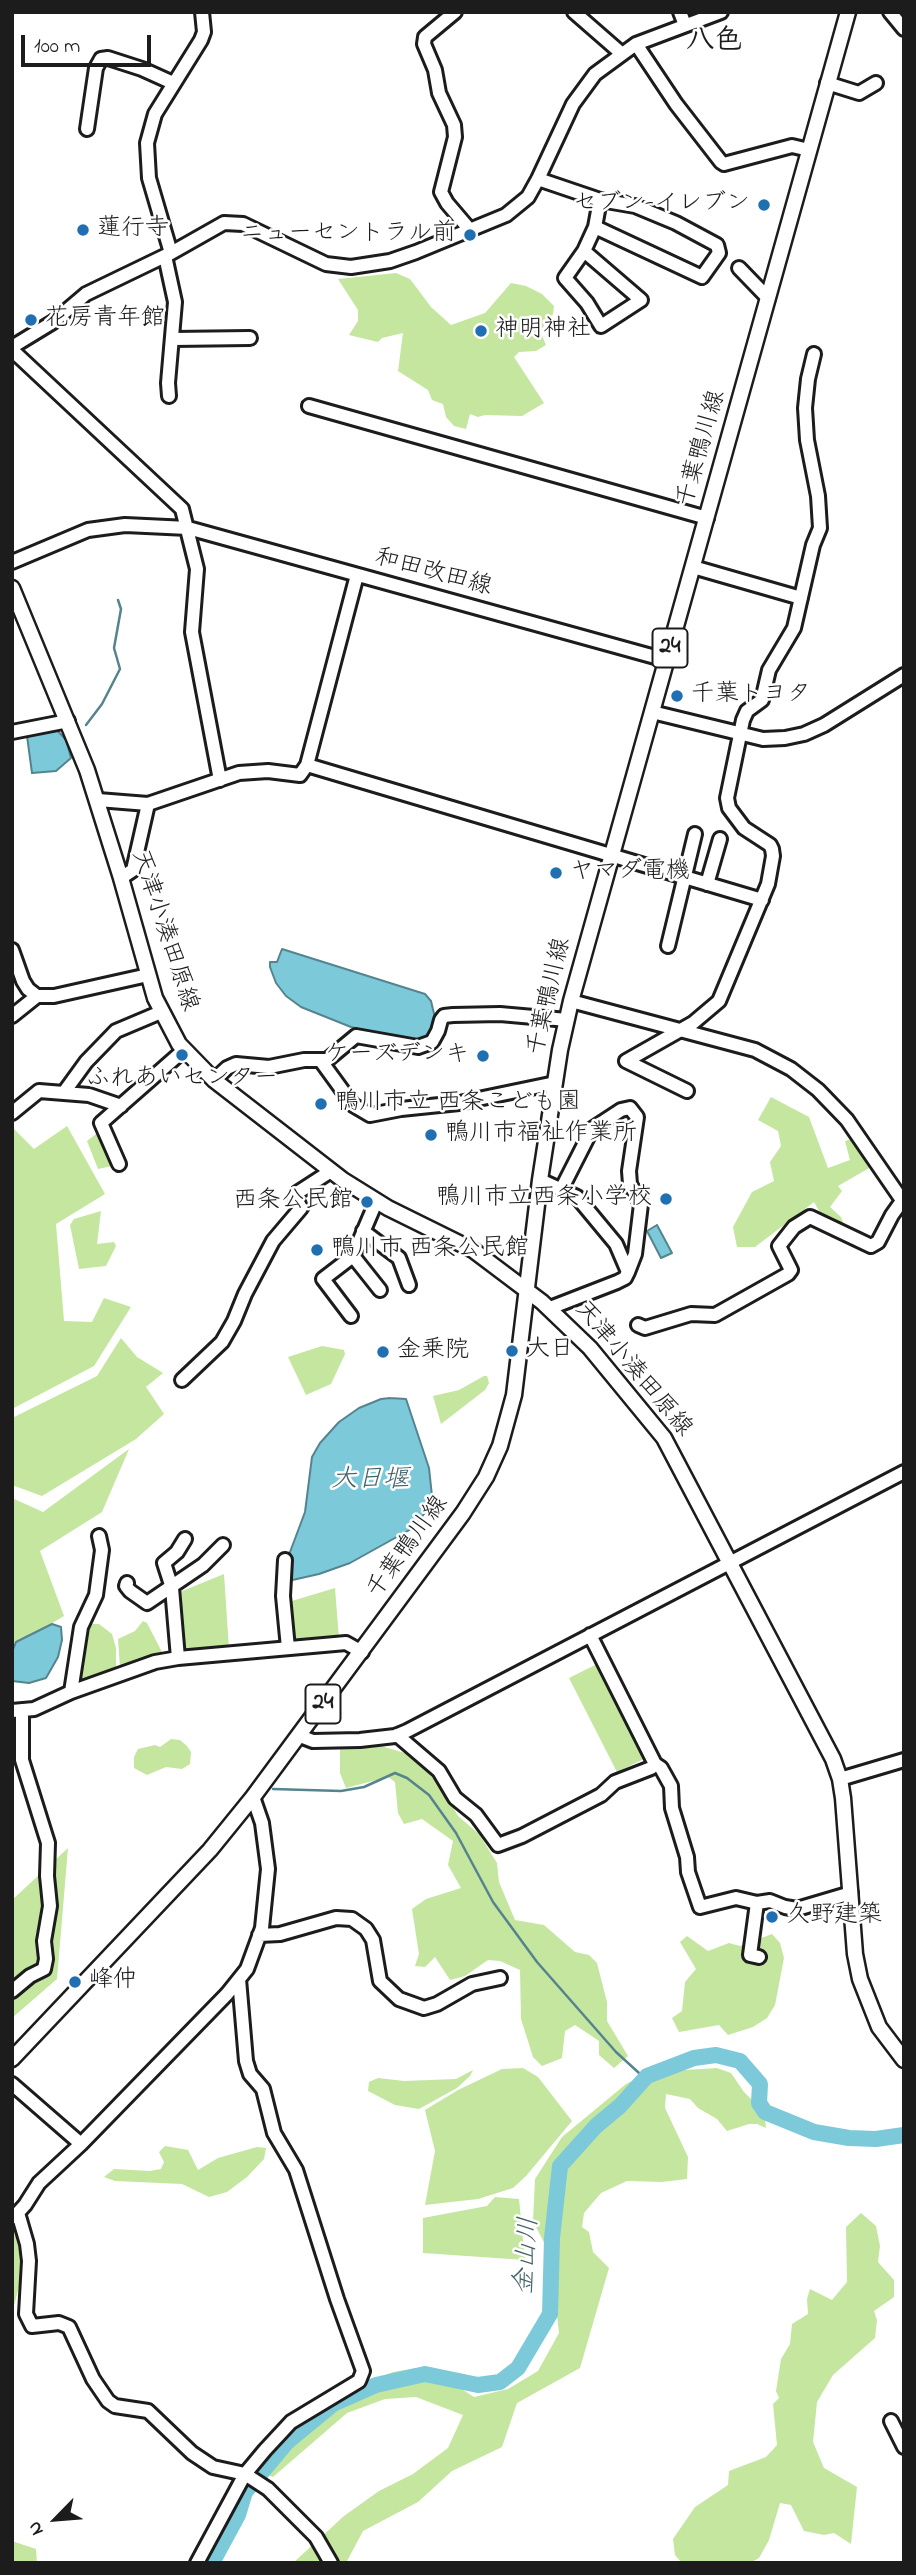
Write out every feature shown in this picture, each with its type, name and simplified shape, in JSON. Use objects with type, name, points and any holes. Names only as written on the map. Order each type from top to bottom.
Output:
[{"type":"main road","name":"千葉鴨川線","points":[[12,2059],[210,1850],[253,1797],[463,1513],[493,1462],[511,1412],[529,1291],[540,1180],[571,1002],[848,12]]},
{"type":"main road","name":"天津小湊田原線","points":[[12,588],[98,800],[161,1012],[184,1050],[214,1080],[331,1171],[376,1202],[464,1244],[529,1291],[590,1348],[664,1438],[732,1563],[841,1779],[855,1954],[863,1988],[878,2027],[904,2060]]},
{"type":"street","points":[[169,396],[167,383],[175,302],[168,254],[146,156],[152,122],[201,40],[204,32],[202,12]]},
{"type":"street","points":[[455,12],[425,37],[424,44],[435,70],[439,93],[454,125],[455,136],[441,192],[470,230]]},
{"type":"street","points":[[574,12],[621,53]]},
{"type":"street","points":[[680,12],[685,25]]},
{"type":"street","points":[[220,780],[192,632],[197,569],[183,509],[12,348],[53,322],[92,290],[228,222],[243,224],[326,264],[351,267],[390,261],[514,210],[528,197],[578,96],[595,74],[636,44],[721,12]]},
{"type":"street","points":[[890,12],[904,29]]},
{"type":"street","points":[[636,44],[676,104],[724,164],[792,146],[809,149]]},
{"type":"street","points":[[87,129],[96,68],[101,59],[108,58],[142,69],[173,83]]},
{"type":"street","points":[[827,83],[859,93],[876,83]]},
{"type":"street","points":[[538,180],[600,200],[635,206],[676,223],[717,245],[719,253],[702,277],[595,227]]},
{"type":"street","points":[[584,251],[641,300],[601,326],[587,303],[565,278],[584,251],[595,227],[600,200]]},
{"type":"street","points":[[739,268],[768,298]]},
{"type":"street","points":[[173,339],[250,338]]},
{"type":"street","points":[[687,1091],[626,1060],[682,1029],[719,1001],[762,900],[772,865],[770,845],[744,828],[729,808],[727,798],[739,734],[747,711],[762,700],[769,670],[789,639],[813,545],[820,528],[805,408],[807,379],[814,354]]},
{"type":"street","points":[[309,406],[707,518]]},
{"type":"street","name":"和田改田線","points":[[12,562],[88,530],[125,525],[188,528],[666,660]]},
{"type":"street","points":[[693,567],[801,598]]},
{"type":"street","points":[[98,800],[148,804],[239,773],[268,771],[300,775],[307,765],[357,575]]},
{"type":"street","points":[[652,712],[763,739],[785,738],[804,734],[824,725],[904,675]]},
{"type":"street","points":[[12,732],[68,721]]},
{"type":"street","points":[[307,765],[762,900]]},
{"type":"street","points":[[121,878],[133,870],[148,804]]},
{"type":"street","points":[[667,946],[695,834]]},
{"type":"street","points":[[707,884],[720,839]]},
{"type":"street","points":[[12,950],[23,981],[37,996],[54,996],[148,975]]},
{"type":"street","points":[[12,1016],[37,996]]},
{"type":"street","points":[[571,1002],[755,1050],[791,1069],[818,1090],[847,1120],[903,1202],[892,1214],[878,1242],[871,1246],[810,1217],[794,1227],[779,1246],[791,1269],[788,1274],[715,1315],[691,1314],[645,1328],[638,1325]]},
{"type":"street","points":[[65,1091],[86,1062],[116,1031],[161,1012]]},
{"type":"street","points":[[214,1080],[236,1064],[269,1067],[332,1058],[356,1036],[405,1046],[425,1045],[432,1042],[444,1016],[500,1014],[567,1020]]},
{"type":"street","points":[[119,1164],[101,1123],[184,1050]]},
{"type":"street","points":[[320,1061],[354,1105],[370,1115],[459,1103],[555,1083]]},
{"type":"street","points":[[12,1113],[39,1091],[89,1095],[121,1106]]},
{"type":"street","points":[[550,1308],[564,1300],[617,1282],[625,1278],[628,1272],[635,1254],[641,1204],[629,1184],[636,1117],[630,1108],[621,1110],[592,1129],[562,1188]]},
{"type":"street","points":[[182,1380],[222,1342],[272,1241],[301,1208],[296,1199],[297,1194],[331,1171]]},
{"type":"street","points":[[540,1180],[577,1197],[617,1244],[628,1272]]},
{"type":"street","points":[[351,1316],[323,1279],[353,1255],[376,1202]]},
{"type":"street","points":[[363,1231],[399,1258],[409,1285]]},
{"type":"street","points":[[353,1255],[380,1290]]},
{"type":"street","points":[[300,1736],[313,1741],[334,1741],[379,1739],[397,1735],[904,1472]]},
{"type":"street","points":[[71,1692],[80,1628],[96,1595],[102,1550],[99,1535]]},
{"type":"street","points":[[178,1658],[172,1588],[164,1563],[177,1552],[185,1539]]},
{"type":"street","points":[[127,1583],[130,1591],[147,1603],[203,1565],[223,1545]]},
{"type":"street","points":[[285,1560],[283,1596],[288,1648]]},
{"type":"street","points":[[590,1635],[655,1764],[661,1768],[671,1786],[672,1808],[700,1907],[736,1898],[757,1903],[771,1901],[797,1909],[851,1893]]},
{"type":"street","points":[[12,1991],[30,1976],[44,1969],[44,1941],[50,1906],[48,1843],[22,1760],[17,1735],[17,1711],[34,1709],[71,1692],[155,1662],[178,1658],[346,1643],[362,1652]]},
{"type":"street","points":[[397,1735],[439,1770],[455,1798],[476,1815],[494,1842],[502,1846],[601,1795],[615,1782],[655,1764]]},
{"type":"street","points":[[841,1779],[904,1760]]},
{"type":"street","points":[[253,1797],[262,1823],[268,1868],[259,1936],[247,1969],[81,2144],[39,2183],[15,2216],[28,2252],[26,2314],[32,2326],[59,2323],[69,2327],[93,2379],[108,2401],[115,2406],[148,2411],[192,2453],[213,2467],[247,2475],[268,2489],[316,2538],[331,2563]]},
{"type":"street","points":[[757,1903],[750,1955],[759,1957]]},
{"type":"street","points":[[259,1936],[280,1934],[336,1918],[352,1919],[366,1929],[373,1940],[380,1981],[399,1999],[424,2008],[437,2004],[472,1984],[500,1978]]},
{"type":"street","points":[[197,2563],[247,2475],[291,2423],[359,2381],[363,2371],[337,2299],[308,2201],[296,2170],[274,2133],[263,2089],[250,2074],[239,1979]]},
{"type":"street","points":[[12,2084],[81,2144]]},
{"type":"street","points":[[891,2421],[904,2447]]},
{"type":"green space","points":[[396,273],[410,279],[431,307],[451,325],[485,313],[511,283],[526,286],[542,294],[554,306],[553,314],[540,331],[546,345],[536,351],[519,352],[514,357],[544,403],[522,416],[478,417],[470,414],[466,429],[454,426],[446,417],[443,404],[432,400],[428,390],[398,371],[403,333],[382,338],[378,342],[349,335],[358,321],[358,310],[338,279]]},
{"type":"green space","points":[[771,1097],[809,1117],[828,1168],[850,1160],[845,1141],[855,1138],[871,1167],[838,1186],[842,1191],[830,1207],[841,1217],[844,1225],[824,1220],[814,1202],[755,1247],[737,1247],[733,1227],[752,1192],[774,1181],[770,1162],[781,1146],[778,1131],[758,1120]]},
{"type":"green space","points":[[67,1126],[105,1194],[56,1224],[64,1321],[92,1322],[104,1298],[131,1307],[94,1366],[12,1409],[12,1127],[34,1149]]},
{"type":"green space","points":[[101,1130],[117,1165],[98,1169],[87,1141]]},
{"type":"green space","points":[[101,1211],[97,1244],[114,1242],[116,1246],[106,1266],[79,1269],[70,1225],[74,1219]]},
{"type":"green space","points":[[121,1338],[137,1357],[163,1373],[146,1387],[164,1414],[136,1439],[42,1496],[12,1485],[12,1418],[97,1376]]},
{"type":"green space","points":[[322,1346],[344,1350],[345,1354],[331,1384],[306,1395],[288,1357]]},
{"type":"green space","points":[[487,1376],[489,1383],[485,1390],[441,1424],[433,1396],[459,1390]]},
{"type":"green space","points":[[129,1449],[102,1512],[40,1551],[64,1616],[12,1647],[12,1498],[43,1512]]},
{"type":"green space","points":[[224,1574],[229,1649],[181,1651],[175,1594]]},
{"type":"green space","points":[[335,1588],[339,1639],[294,1641],[292,1601]]},
{"type":"green space","points":[[143,1621],[147,1623],[163,1654],[120,1668],[118,1639],[135,1631]]},
{"type":"green space","points":[[99,1624],[112,1634],[116,1648],[116,1671],[80,1683],[80,1640],[86,1627]]},
{"type":"green space","points":[[599,1663],[648,1757],[617,1772],[569,1678]]},
{"type":"green space","points":[[171,1739],[180,1740],[187,1746],[191,1752],[190,1764],[182,1769],[166,1767],[147,1775],[134,1768],[134,1757],[138,1749],[155,1745],[160,1747]]},
{"type":"green space","points":[[381,1746],[405,1753],[425,1769],[444,1791],[458,1816],[479,1834],[497,1863],[499,1882],[515,1920],[544,1925],[575,1952],[589,1955],[597,1963],[607,2002],[607,2021],[628,2056],[614,2068],[599,2055],[599,2041],[575,2025],[565,2031],[562,2058],[542,2066],[533,2057],[521,2019],[520,1970],[500,1961],[488,1960],[465,1976],[450,1980],[435,1957],[425,1967],[415,1966],[419,1954],[412,1909],[426,1899],[461,1888],[448,1865],[453,1841],[422,1819],[404,1824],[398,1813],[395,1782],[388,1777],[346,1788],[340,1773],[340,1748]]},
{"type":"green space","points":[[68,1848],[57,1979],[12,2018],[12,1900]]},
{"type":"green space","points":[[772,1934],[780,1943],[784,1958],[775,2005],[767,2018],[753,2027],[728,2035],[719,2025],[679,2032],[672,2018],[682,2011],[685,1982],[696,1969],[680,1942],[687,1936],[708,1951],[729,1943],[740,1946]]},
{"type":"green space","points":[[523,2068],[538,2077],[572,2121],[513,2188],[478,2199],[425,2205],[435,2151],[425,2110],[458,2090],[502,2069]]},
{"type":"green space","points":[[717,2068],[731,2073],[744,2092],[760,2108],[766,2128],[749,2124],[727,2131],[717,2119],[698,2108],[690,2099],[666,2094],[665,2108],[688,2157],[687,2179],[662,2182],[627,2181],[601,2193],[584,2213],[582,2227],[589,2232],[593,2252],[609,2268],[580,2368],[517,2403],[502,2447],[452,2471],[418,2502],[363,2531],[346,2563],[293,2563],[344,2516],[379,2491],[413,2474],[448,2448],[463,2415],[416,2397],[385,2399],[347,2413],[273,2477],[256,2471],[280,2441],[297,2425],[364,2383],[393,2372],[416,2368],[435,2382],[460,2388],[474,2397],[508,2389],[538,2371],[559,2333],[550,2254],[533,2221],[535,2179],[562,2137],[626,2084],[651,2072]]},
{"type":"green space","points":[[473,2070],[457,2088],[419,2109],[395,2105],[368,2091],[369,2082],[378,2078],[404,2081],[456,2079]]},
{"type":"green space","points":[[165,2146],[188,2150],[198,2170],[218,2158],[257,2147],[266,2148],[264,2159],[247,2177],[227,2192],[209,2197],[182,2184],[115,2181],[104,2177],[114,2169],[161,2169],[164,2162],[159,2152]]},
{"type":"green space","points":[[495,2197],[519,2199],[525,2260],[423,2253],[423,2218],[487,2206]]},
{"type":"green space","points":[[861,2213],[876,2226],[880,2246],[878,2262],[894,2280],[894,2297],[874,2311],[877,2320],[875,2338],[833,2375],[817,2402],[813,2442],[824,2468],[857,2487],[851,2544],[834,2533],[824,2535],[804,2531],[791,2505],[780,2503],[769,2540],[759,2558],[750,2563],[682,2563],[675,2555],[673,2539],[695,2507],[728,2485],[729,2471],[766,2457],[777,2445],[773,2404],[779,2398],[776,2391],[781,2359],[790,2344],[792,2324],[808,2314],[807,2299],[810,2289],[832,2300],[847,2282],[846,2227]]},
{"type":"green space","points":[[15,2229],[21,2252],[20,2283],[12,2313],[12,2231]]},
{"type":"green space","points":[[12,2541],[36,2549],[37,2563],[12,2563]]},
{"type":"water","points":[[56,729],[66,740],[71,758],[56,771],[32,773],[27,736]]},
{"type":"water","points":[[282,949],[425,994],[431,1001],[436,1022],[426,1040],[412,1042],[351,1027],[301,1007],[286,996],[276,983],[270,967],[270,962],[277,962]]},
{"type":"water","points":[[657,1225],[672,1253],[661,1258],[647,1231]]},
{"type":"water","name":"大日堰","points":[[390,1398],[406,1399],[429,1468],[432,1496],[428,1509],[413,1528],[350,1563],[288,1581],[290,1552],[305,1512],[312,1457],[320,1443],[339,1422],[359,1408]]},
{"type":"water","points":[[52,1624],[61,1627],[62,1640],[58,1657],[46,1678],[29,1683],[12,1681],[12,1652],[16,1642]]},
{"type":"waterway","points":[[86,725],[102,704],[120,669],[114,648],[121,609],[118,600]]},
{"type":"waterway","points":[[273,1789],[341,1791],[364,1787],[395,1773],[407,1778],[429,1795],[456,1833],[493,1902],[537,1962],[616,2052],[639,2073],[647,2076]]},
{"type":"waterway","name":"金山川","points":[[212,2563],[238,2515],[245,2492],[287,2442],[333,2404],[376,2385],[425,2374],[478,2385],[500,2382],[518,2368],[550,2314],[552,2238],[560,2166],[647,2076],[694,2058],[716,2055],[740,2061],[760,2084],[759,2103],[765,2112],[814,2132],[849,2138],[876,2139],[904,2135]]},
{"type":"place","name":"セブン-イレブン","points":[[764,205]]},
{"type":"place","name":"蓮行寺","points":[[83,230]]},
{"type":"place","name":"ニューセントラル前","points":[[470,235]]},
{"type":"place","name":"花房青年館","points":[[31,320]]},
{"type":"place","name":"神明神社","points":[[481,331]]},
{"type":"place","name":"千葉トヨタ","points":[[677,696]]},
{"type":"place","name":"ヤマダ電機","points":[[556,873]]},
{"type":"place","name":"ふれあいセンター","points":[[182,1055]]},
{"type":"place","name":"ケーズデンキ","points":[[483,1056]]},
{"type":"place","name":"鴨川市立 西条こども園","points":[[321,1104]]},
{"type":"place","name":"鴨川市福祉作業所","points":[[431,1135]]},
{"type":"place","name":"鴨川市立西条小学校","points":[[666,1199]]},
{"type":"place","name":"西条公民館","points":[[367,1202]]},
{"type":"place","name":"鴨川市 西条公民館","points":[[317,1250]]},
{"type":"place","name":"大日","points":[[512,1351]]},
{"type":"place","name":"金乗院","points":[[383,1352]]},
{"type":"place","name":"久野建築","points":[[772,1917]]},
{"type":"place","name":"峰仲","points":[[75,1982]]},
{"type":"district","name":"八色","points":[[714,43]]}]
